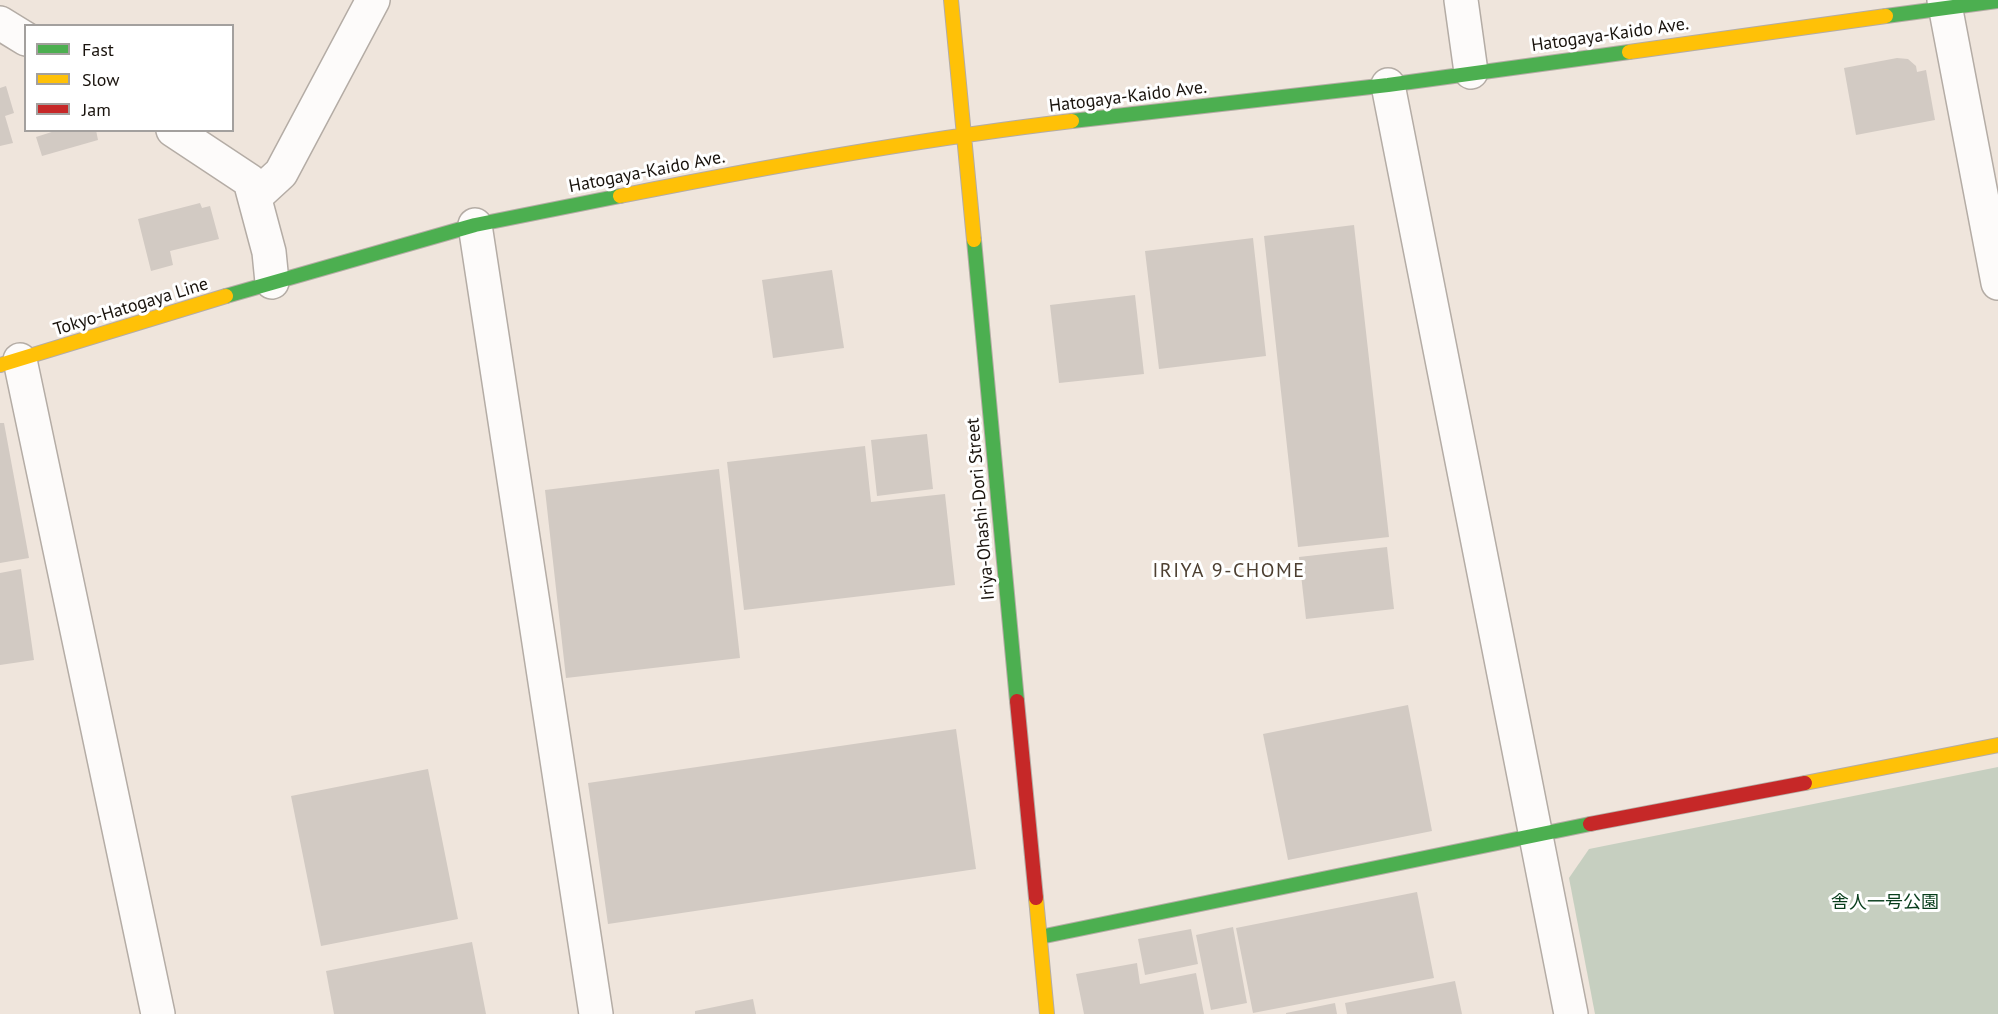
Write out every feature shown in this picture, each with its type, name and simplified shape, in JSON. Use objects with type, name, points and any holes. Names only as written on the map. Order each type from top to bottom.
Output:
[{"type":"main road","name":"Iriya-Ohashi-Dori Street","points":[[951,0],[1047,1014]]},
{"type":"main road","name":"Hatogaya-Kaido Ave.","points":[[272,282],[475,225],[740,171],[963,134],[1388,84],[1944,4],[1998,1]]},
{"type":"main road","name":"Tokyo-Hatogaya Line","points":[[10,362],[272,282]]},
{"type":"main road","points":[[1040,937],[1536,835],[1998,745]]},
{"type":"street","points":[[256,196],[281,173],[373,0]]},
{"type":"street","points":[[1461,0],[1471,72]]},
{"type":"street","points":[[1944,4],[1998,283]]},
{"type":"street","points":[[0,23],[24,38]]},
{"type":"street","points":[[1388,84],[1571,1014]]},
{"type":"street","points":[[176,132],[250,181],[256,196],[269,252],[272,282]]},
{"type":"street","points":[[475,225],[596,1014]]},
{"type":"street","points":[[10,362],[158,1014]]},
{"type":"green space","name":"舎人一号公園","points":[[1998,767],[1998,1014],[1595,1014],[1569,878],[1589,849]]},
{"type":"building","points":[[1897,58],[1908,59],[1916,66],[1917,72],[1926,70],[1935,120],[1856,135],[1844,68]]},
{"type":"building","points":[[6,86],[14,113],[5,116],[13,143],[0,146],[0,88]]},
{"type":"building","points":[[52,132],[96,132],[98,140],[42,156],[36,137]]},
{"type":"building","points":[[200,203],[202,208],[210,206],[219,239],[170,251],[173,265],[151,271],[138,219]]},
{"type":"building","points":[[1354,225],[1389,537],[1298,547],[1264,236]]},
{"type":"building","points":[[1253,238],[1266,356],[1159,369],[1145,251]]},
{"type":"building","points":[[832,270],[844,348],[773,358],[762,280]]},
{"type":"building","points":[[1135,295],[1144,374],[1059,383],[1050,305]]},
{"type":"building","points":[[0,423],[4,423],[29,558],[0,563]]},
{"type":"building","points":[[927,434],[933,489],[877,496],[871,440]]},
{"type":"building","points":[[865,446],[871,502],[945,494],[955,585],[744,610],[727,462]]},
{"type":"building","points":[[719,469],[740,658],[566,678],[545,490]]},
{"type":"building","points":[[1387,547],[1394,609],[1306,619],[1299,557]]},
{"type":"building","points":[[21,569],[34,660],[0,665],[0,573]]},
{"type":"building","points":[[1408,705],[1432,831],[1288,860],[1263,734]]},
{"type":"building","points":[[956,729],[976,869],[608,924],[588,783]]},
{"type":"building","points":[[428,769],[458,919],[321,946],[291,796]]},
{"type":"building","points":[[1417,892],[1434,978],[1253,1013],[1236,928]]},
{"type":"building","points":[[1233,927],[1247,1003],[1211,1010],[1196,935]]},
{"type":"building","points":[[1191,929],[1198,964],[1145,975],[1138,939]]},
{"type":"building","points":[[472,942],[486,1014],[334,1014],[326,971]]},
{"type":"building","points":[[1137,963],[1140,984],[1196,973],[1204,1014],[1084,1014],[1076,974]]},
{"type":"building","points":[[1455,981],[1462,1014],[1347,1014],[1345,1003]]},
{"type":"building","points":[[753,999],[756,1014],[695,1014],[695,1011]]},
{"type":"building","points":[[1335,1003],[1337,1014],[1286,1014],[1286,1013]]},
{"type":"traffic: fast","points":[[1886,16],[1998,1]]},
{"type":"traffic: fast","points":[[1072,121],[1388,85],[1629,52]]},
{"type":"traffic: fast","points":[[226,296],[475,225],[620,196]]},
{"type":"traffic: fast","points":[[974,240],[1017,701]]},
{"type":"traffic: fast","points":[[1040,937],[1590,824]]},
{"type":"traffic: slow","points":[[951,0],[974,240]]},
{"type":"traffic: slow","points":[[1629,52],[1886,16]]},
{"type":"traffic: slow","points":[[620,196],[845,154],[1072,121]]},
{"type":"traffic: slow","points":[[0,365],[226,296]]},
{"type":"traffic: slow","points":[[1805,783],[1998,745]]},
{"type":"traffic: slow","points":[[1036,898],[1047,1014]]},
{"type":"traffic: jam","points":[[1017,701],[1036,898]]},
{"type":"traffic: jam","points":[[1590,824],[1805,783]]},
{"type":"district","name":"IRIYA 9-CHOME","points":[[1229,571]]}]
